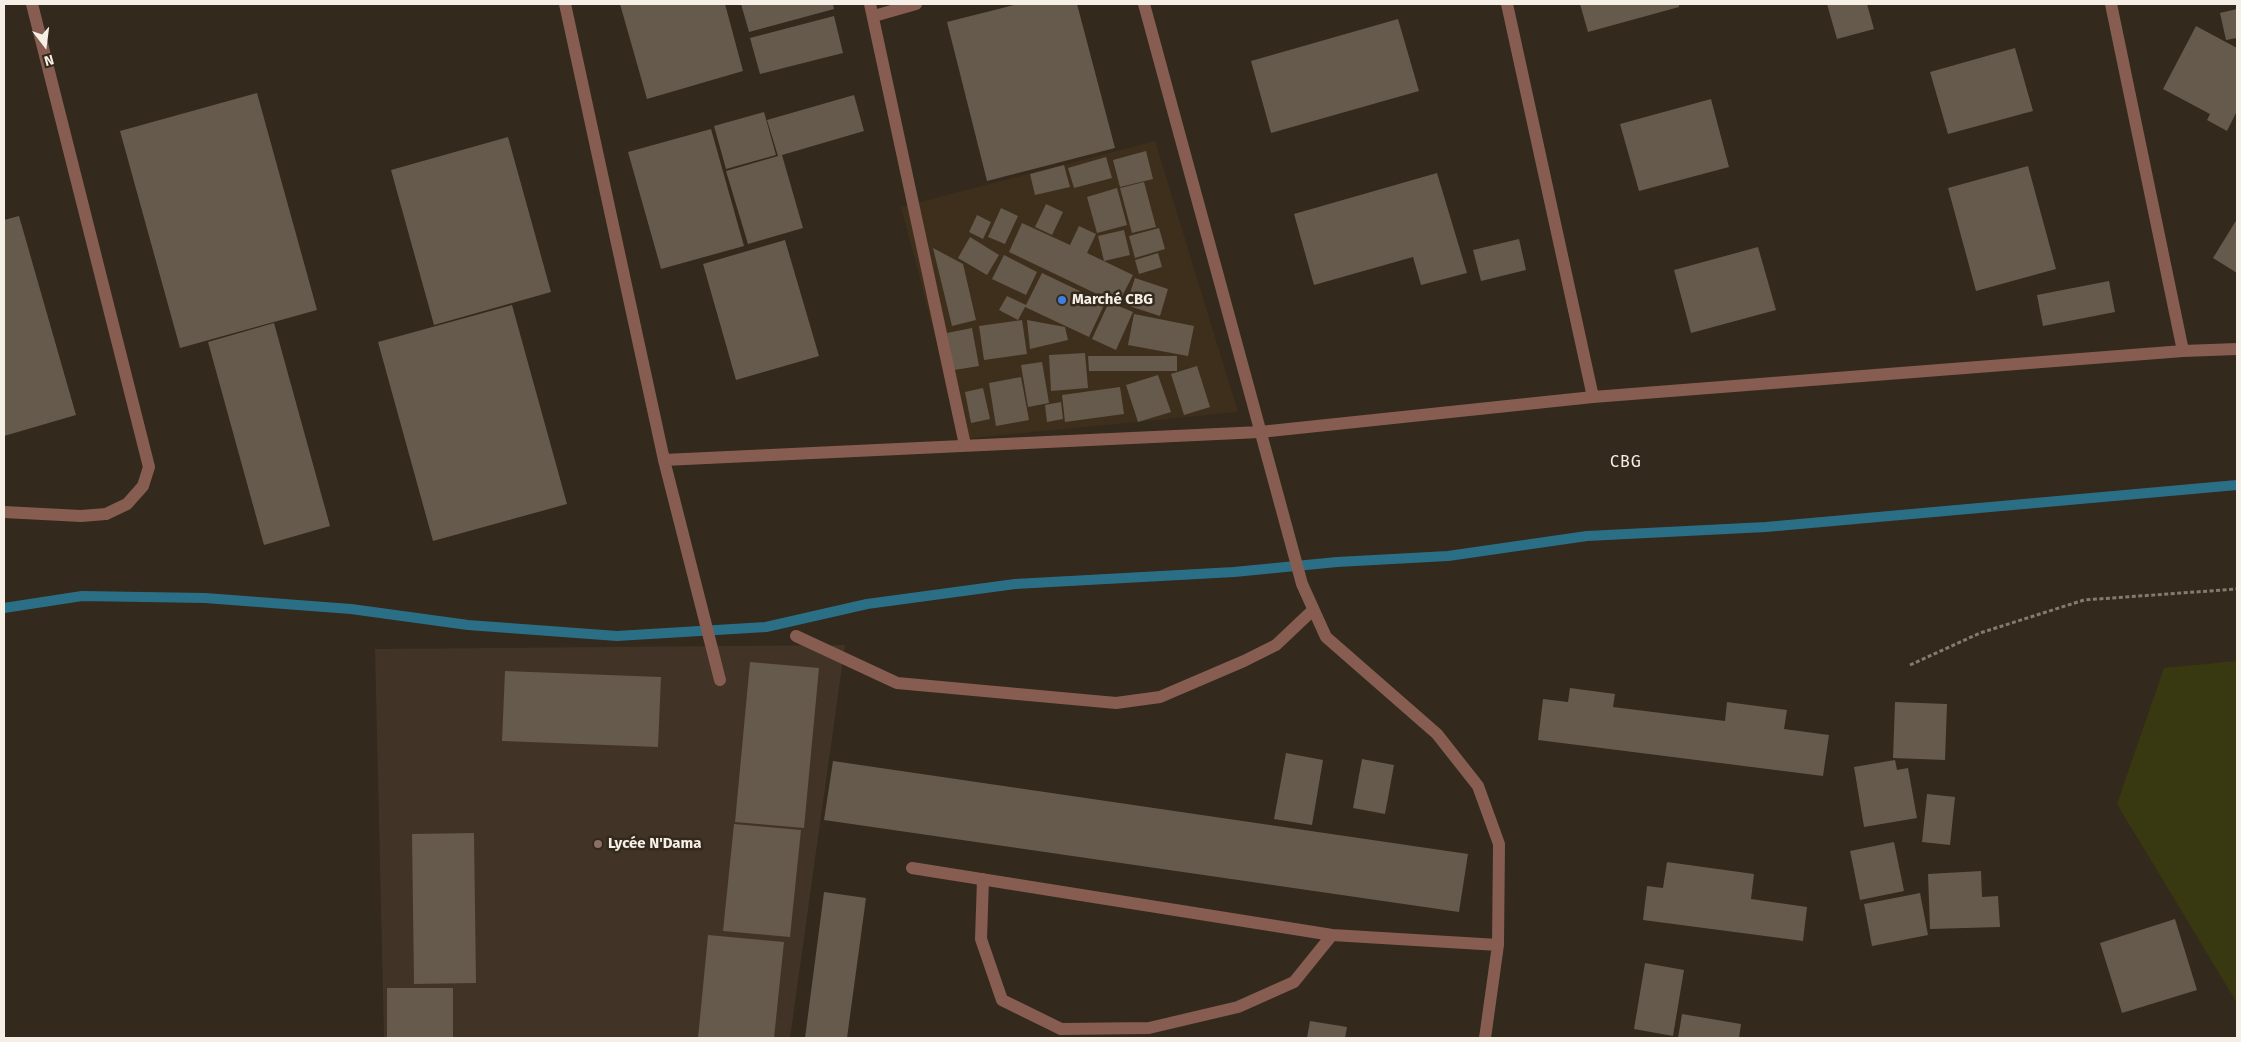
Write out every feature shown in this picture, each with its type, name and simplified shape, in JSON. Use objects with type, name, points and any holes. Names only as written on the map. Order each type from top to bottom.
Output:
[{"type":"street","points":[[4,512],[81,516],[106,514],[127,504],[143,486],[149,467],[32,4]]},
{"type":"street","points":[[565,4],[664,460],[720,680]]},
{"type":"street","points":[[870,4],[965,445]]},
{"type":"street","points":[[874,16],[916,4]]},
{"type":"street","points":[[1144,4],[1302,584],[1326,637],[1437,734],[1478,786],[1499,844],[1498,945],[1485,1038]]},
{"type":"street","points":[[1507,4],[1593,397]]},
{"type":"street","points":[[2111,4],[2183,351]]},
{"type":"street","points":[[664,460],[1260,432],[1593,397],[2183,351],[2237,349]]},
{"type":"street","points":[[796,636],[897,682],[1116,702],[1160,697],[1244,661],[1276,645],[1313,610]]},
{"type":"street","points":[[912,868],[1332,935],[1498,945]]},
{"type":"street","points":[[983,879],[981,939],[1002,1000],[1061,1029],[1101,1034],[1149,1028],[1238,1007],[1294,982],[1332,935]]},
{"type":"path","points":[[1910,665],[1980,633],[2084,600],[2237,589]]},
{"type":"shaded area","points":[[1155,141],[1238,412],[962,439],[901,207]]},
{"type":"shaded area","name":"Lycée N'Dama","points":[[845,645],[790,1038],[384,1038],[375,649]]},
{"type":"shaded area","points":[[2237,661],[2237,1003],[2117,804],[2164,668]]},
{"type":"building","points":[[620,4],[725,4],[743,71],[647,99]]},
{"type":"building","points":[[741,4],[833,4],[834,9],[749,32]]},
{"type":"building","points":[[1018,4],[1077,4],[1115,148],[987,181],[947,22]]},
{"type":"building","points":[[1580,4],[1679,4],[1679,7],[1588,32]]},
{"type":"building","points":[[1827,4],[1867,4],[1874,29],[1837,39]]},
{"type":"building","points":[[2237,9],[2237,38],[2226,40],[2220,13]]},
{"type":"building","points":[[834,16],[843,53],[760,74],[750,38]]},
{"type":"building","points":[[1398,19],[1419,91],[1271,133],[1251,61]]},
{"type":"building","points":[[2196,26],[2237,48],[2237,111],[2227,131],[2207,120],[2210,114],[2163,89]]},
{"type":"building","points":[[2015,48],[2033,111],[1948,134],[1930,72]]},
{"type":"building","points":[[257,93],[317,310],[180,348],[120,131]]},
{"type":"building","points":[[854,95],[864,131],[782,155],[803,228],[748,244],[726,171],[778,156],[767,120]]},
{"type":"building","points":[[1711,99],[1729,167],[1639,191],[1620,124]]},
{"type":"building","points":[[764,112],[776,155],[726,169],[714,126]]},
{"type":"building","points":[[711,129],[744,246],[661,269],[628,152]]},
{"type":"building","points":[[508,137],[551,292],[434,325],[391,170]]},
{"type":"building","points":[[1146,151],[1153,179],[1120,187],[1113,160]]},
{"type":"building","points":[[1106,157],[1112,178],[1074,188],[1068,168]]},
{"type":"building","points":[[1064,165],[1070,187],[1035,195],[1030,174]]},
{"type":"building","points":[[2028,166],[2056,269],[1976,291],[1948,188]]},
{"type":"building","points":[[1437,173],[1467,273],[1421,285],[1413,257],[1314,285],[1294,214]]},
{"type":"building","points":[[1144,182],[1156,227],[1132,233],[1120,188]]},
{"type":"building","points":[[1117,188],[1127,225],[1097,233],[1087,197]]},
{"type":"building","points":[[1046,204],[1063,212],[1052,235],[1035,227]]},
{"type":"building","points":[[1001,208],[1018,216],[1005,244],[988,237]]},
{"type":"building","points":[[977,215],[991,222],[983,239],[969,232]]},
{"type":"building","points":[[19,216],[76,415],[4,436],[4,220]]},
{"type":"building","points":[[2237,219],[2237,273],[2213,258]]},
{"type":"building","points":[[1022,223],[1070,245],[1079,226],[1096,234],[1087,253],[1133,275],[1118,304],[1009,252]]},
{"type":"building","points":[[1159,228],[1165,249],[1135,258],[1129,236]]},
{"type":"building","points":[[1124,230],[1130,255],[1104,261],[1098,236]]},
{"type":"building","points":[[970,237],[999,255],[987,275],[958,258]]},
{"type":"building","points":[[1519,239],[1526,270],[1481,281],[1473,250]]},
{"type":"building","points":[[785,240],[819,356],[736,380],[703,264]]},
{"type":"building","points":[[1758,247],[1776,310],[1691,333],[1674,270]]},
{"type":"building","points":[[933,248],[963,264],[976,320],[952,326]]},
{"type":"building","points":[[1158,253],[1162,267],[1139,274],[1135,260]]},
{"type":"building","points":[[1004,255],[1037,272],[1026,295],[992,279]]},
{"type":"building","points":[[1042,273],[1105,303],[1089,337],[1025,307],[1018,320],[999,310],[1007,296],[1026,305]]},
{"type":"building","points":[[1135,278],[1168,289],[1160,316],[1126,305]]},
{"type":"building","points":[[2109,281],[2115,312],[2043,326],[2037,295]]},
{"type":"building","points":[[1109,302],[1133,312],[1116,350],[1092,339]]},
{"type":"building","points":[[512,305],[567,504],[433,541],[378,342]]},
{"type":"building","points":[[1134,314],[1194,326],[1188,356],[1128,345]]},
{"type":"building","points":[[1022,320],[1027,354],[984,360],[979,326]]},
{"type":"building","points":[[1027,320],[1065,327],[1068,340],[1030,349]]},
{"type":"building","points":[[274,323],[330,526],[264,545],[208,342]]},
{"type":"building","points":[[972,328],[979,366],[954,370],[947,333]]},
{"type":"building","points":[[1085,353],[1088,388],[1051,391],[1049,355]]},
{"type":"building","points":[[1088,356],[1177,356],[1177,371],[1089,371]]},
{"type":"building","points":[[1042,362],[1049,403],[1028,407],[1021,365]]},
{"type":"building","points":[[1197,366],[1210,407],[1184,415],[1171,374]]},
{"type":"building","points":[[1158,375],[1171,412],[1138,422],[1126,385]]},
{"type":"building","points":[[1021,377],[1029,420],[996,426],[989,383]]},
{"type":"building","points":[[1120,387],[1124,414],[1065,422],[1062,395]]},
{"type":"building","points":[[983,388],[990,419],[971,423],[965,392]]},
{"type":"building","points":[[1061,402],[1063,419],[1047,422],[1045,405]]},
{"type":"building","points":[[750,662],[819,668],[804,828],[735,822]]},
{"type":"building","points":[[505,671],[661,677],[658,747],[502,741]]},
{"type":"building","points":[[1570,688],[1615,694],[1613,707],[1725,721],[1727,702],[1787,710],[1784,729],[1829,735],[1823,776],[1538,740],[1543,699],[1568,702]]},
{"type":"building","points":[[1895,702],[1947,704],[1945,760],[1893,758]]},
{"type":"building","points":[[1286,753],[1323,760],[1312,825],[1274,819]]},
{"type":"building","points":[[1362,759],[1394,765],[1385,814],[1353,808]]},
{"type":"building","points":[[1895,760],[1897,770],[1908,768],[1917,818],[1864,827],[1854,767]]},
{"type":"building","points":[[833,761],[1468,854],[1459,912],[824,820]]},
{"type":"building","points":[[1927,794],[1955,797],[1950,845],[1922,842]]},
{"type":"building","points":[[734,824],[801,830],[790,937],[723,931]]},
{"type":"building","points":[[474,833],[476,983],[414,984],[412,834]]},
{"type":"building","points":[[1894,842],[1904,891],[1860,900],[1850,851]]},
{"type":"building","points":[[1667,862],[1754,874],[1751,899],[1807,907],[1803,941],[1643,920],[1647,886],[1663,888]]},
{"type":"building","points":[[1981,871],[1982,897],[1998,896],[2000,927],[1930,929],[1928,874]]},
{"type":"building","points":[[824,892],[866,898],[847,1038],[805,1038]]},
{"type":"building","points":[[1920,893],[1928,935],[1872,946],[1864,904]]},
{"type":"building","points":[[2175,919],[2197,990],[2122,1013],[2100,943]]},
{"type":"building","points":[[708,935],[784,942],[774,1038],[698,1038]]},
{"type":"building","points":[[1645,963],[1684,970],[1673,1036],[1634,1029]]},
{"type":"building","points":[[387,988],[453,988],[453,1038],[387,1038]]},
{"type":"building","points":[[1682,1014],[1741,1024],[1739,1038],[1678,1038]]},
{"type":"building","points":[[1310,1021],[1347,1027],[1345,1038],[1307,1038]]},
{"type":"waterway","points":[[4,608],[82,596],[205,598],[351,609],[468,625],[617,636],[766,627],[867,604],[1015,584],[1234,572],[1337,562],[1448,556],[1587,536],[1766,527],[2237,485]]},
{"type":"place","name":"Marché CBG","points":[[1062,300]]},
{"type":"place","name":"Lycée N'Dama","points":[[598,844]]},
{"type":"district","name":"CBG","points":[[1626,463]]}]
